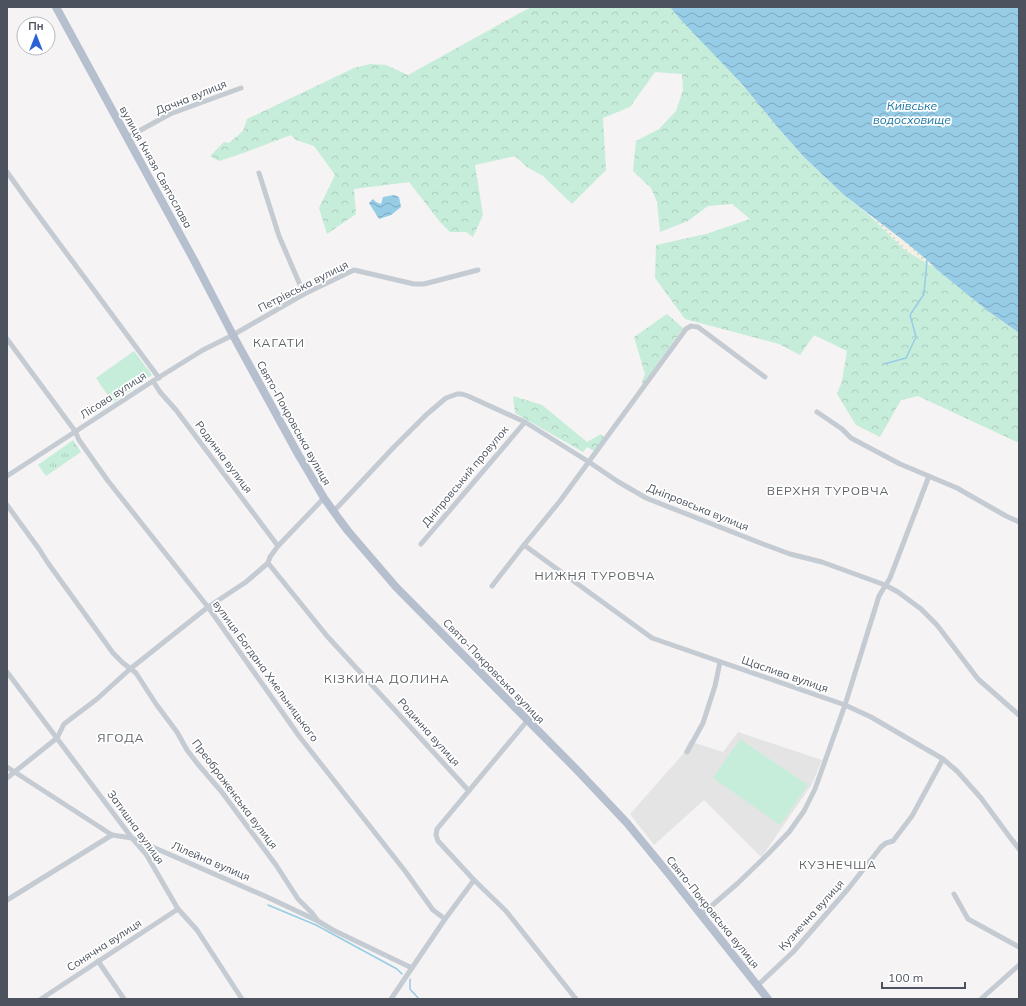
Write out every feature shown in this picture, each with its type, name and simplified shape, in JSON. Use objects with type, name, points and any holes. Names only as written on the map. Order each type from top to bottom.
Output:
[{"type":"main road","name":"вулиця Князя Святослава","points":[[56,7],[128,137],[234,337]]},
{"type":"main road","name":"Свято-Покровська вулиця","points":[[234,337],[298,454],[324,498],[348,531],[396,587],[576,769],[626,823],[660,863],[768,999]]},
{"type":"street","name":"Дачна вулиця","points":[[128,137],[170,114],[241,88]]},
{"type":"street","points":[[7,172],[159,378]]},
{"type":"street","points":[[259,173],[279,236],[304,294]]},
{"type":"street","name":"Петрівська вулиця","points":[[234,337],[304,294],[354,270],[414,284],[424,284],[478,270]]},
{"type":"street","points":[[492,586],[560,501],[686,329],[691,326],[698,327],[765,377]]},
{"type":"street","name":"Лісова вулиця","points":[[7,476],[203,350],[234,337]]},
{"type":"street","name":"вулиця Богдана Хмельницького","points":[[7,339],[76,431],[79,440],[108,481],[208,607],[299,736],[405,871],[433,910],[445,920]]},
{"type":"street","name":"Родинна вулиця","points":[[153,381],[278,546]]},
{"type":"street","name":"Дніпровська вулиця","points":[[334,511],[426,415],[446,398],[457,394],[462,394],[525,422],[589,462],[616,481],[646,498],[763,544],[790,554],[822,562],[898,592],[921,609],[937,625],[978,679],[1019,715]]},
{"type":"street","points":[[817,412],[842,429],[851,438],[900,464],[958,488],[1019,522]]},
{"type":"street","name":"Дніпровський провулок","points":[[421,544],[525,422]]},
{"type":"street","points":[[701,915],[738,883],[768,854],[789,832],[804,811],[815,789],[845,705],[879,596],[890,578],[929,476]]},
{"type":"street","points":[[7,778],[56,738],[64,724],[130,669],[208,607],[246,582],[268,563],[270,557],[278,546],[324,498]]},
{"type":"street","name":"Преображенська вулиця","points":[[7,505],[39,548],[69,594],[112,653],[136,673],[197,763],[221,791],[276,865],[298,899],[318,921]]},
{"type":"street","name":"Щаслива вулиця","points":[[524,545],[652,638],[845,705],[871,717],[944,760],[981,798],[1019,849]]},
{"type":"street","name":"Родинна вулиця","points":[[268,563],[327,636],[469,792]]},
{"type":"street","points":[[687,752],[703,723],[715,686],[720,662]]},
{"type":"street","name":"Затишна вулиця","points":[[7,672],[132,838],[146,854],[178,909],[197,930],[242,999]]},
{"type":"street","points":[[527,721],[437,829],[436,835],[438,841],[474,880],[506,911],[576,999]]},
{"type":"street","name":"Кузнечна вулиця","points":[[758,985],[793,952],[848,889],[881,847],[886,843],[893,841],[912,816],[944,760]]},
{"type":"street","name":"Лілейна вулиця","points":[[7,767],[112,835],[132,838],[267,897],[412,968]]},
{"type":"street","points":[[7,900],[112,835]]},
{"type":"street","points":[[391,999],[474,880]]},
{"type":"street","points":[[954,894],[968,919],[1019,947]]},
{"type":"street","name":"Сонячна вулиця","points":[[41,999],[178,909]]},
{"type":"street","points":[[98,961],[124,999]]},
{"type":"street","points":[[981,999],[1019,965]]},
{"type":"shaded area","points":[[738,732],[822,760],[812,784],[763,855],[761,857],[704,800],[654,845],[630,814],[683,754],[689,741],[723,752]]},
{"type":"green space","points":[[531,7],[670,7],[742,84],[804,157],[844,195],[869,215],[905,250],[935,268],[988,311],[1019,333],[1019,443],[918,396],[901,400],[880,437],[856,425],[837,394],[842,381],[847,351],[814,335],[800,355],[779,344],[685,319],[655,278],[656,245],[706,234],[750,219],[732,204],[708,206],[688,221],[660,232],[657,202],[651,188],[633,171],[636,141],[659,129],[676,111],[683,90],[682,74],[655,72],[630,107],[603,118],[606,170],[572,204],[543,176],[527,167],[515,156],[475,165],[483,215],[473,237],[466,232],[450,232],[440,222],[409,182],[354,189],[356,214],[327,234],[319,208],[335,175],[314,146],[296,140],[291,135],[219,161],[210,156],[224,142],[229,143],[243,131],[247,119],[354,68],[370,64],[386,65],[408,75]]},
{"type":"green space","points":[[667,314],[683,328],[643,384],[642,381],[645,374],[634,337]]},
{"type":"green space","points":[[134,351],[152,375],[113,403],[96,378]]},
{"type":"green space","points":[[513,396],[542,405],[587,442],[601,434],[604,437],[594,451],[587,447],[583,452],[515,413]]},
{"type":"green space","points":[[73,440],[81,452],[46,476],[38,465]]},
{"type":"green space","points":[[740,739],[808,785],[780,825],[713,778]]},
{"type":"sand","points":[[869,215],[912,246],[935,268],[905,250]]},
{"type":"water","name":"Київське водосховище","points":[[670,7],[1019,7],[1019,333],[988,311],[908,244],[844,195],[804,157],[742,84]]},
{"type":"water","points":[[394,195],[399,197],[401,207],[391,215],[379,219],[369,203],[373,199],[381,204],[383,197]]},
{"type":"waterway","points":[[884,364],[906,358],[916,337],[910,315],[924,294],[927,260]]},
{"type":"waterway","points":[[268,905],[316,925],[397,969],[402,974]]},
{"type":"waterway","points":[[410,979],[410,989],[419,999]]},
{"type":"district","name":"КАГАТИ","points":[[279,343]]},
{"type":"district","name":"ВЕРХНЯ ТУРОВЧА","points":[[828,491]]},
{"type":"district","name":"НИЖНЯ ТУРОВЧА","points":[[595,576]]},
{"type":"district","name":"КІЗКИНА ДОЛИНА","points":[[387,679]]},
{"type":"district","name":"ЯГОДА","points":[[121,738]]},
{"type":"district","name":"КУЗНЕЧША","points":[[838,865]]}]
